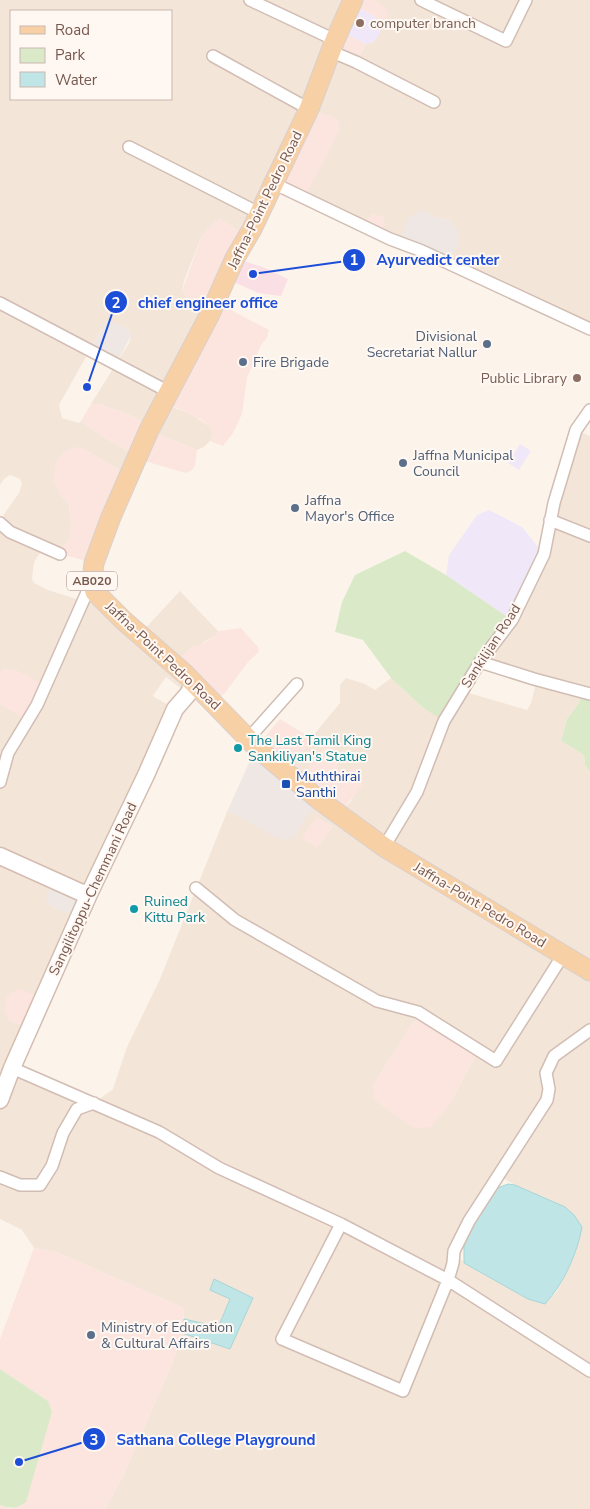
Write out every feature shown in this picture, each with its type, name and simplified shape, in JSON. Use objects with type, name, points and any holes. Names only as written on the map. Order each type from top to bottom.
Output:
[{"type":"main road","name":"Jaffna-Point Pedro Road","points":[[353,0],[332,46],[308,109],[252,229],[235,258],[216,302],[149,430],[110,518],[94,563],[92,581],[95,592],[123,620],[174,663],[248,739],[318,799],[384,847],[590,971]]},
{"type":"main road","name":"Sangilitoppu-Chemmani Road","points":[[0,1100],[12,1068],[68,946],[89,894],[146,775],[174,709],[188,694],[194,683]]},
{"type":"main road","points":[[0,856],[80,892],[89,894]]},
{"type":"street","points":[[250,0],[332,46],[356,62],[434,102]]},
{"type":"street","points":[[421,0],[506,41],[526,0]]},
{"type":"street","points":[[212,56],[308,109]]},
{"type":"street","points":[[130,147],[259,213]]},
{"type":"street","points":[[273,183],[390,239],[422,251],[590,329]]},
{"type":"street","points":[[0,302],[169,392]]},
{"type":"street","name":"Sankilijan Road","points":[[384,847],[417,792],[444,721],[480,662],[512,620],[544,554],[554,503],[576,430],[590,410]]},
{"type":"street","points":[[550,520],[590,536]]},
{"type":"street","points":[[0,523],[10,532],[60,554]]},
{"type":"street","points":[[0,782],[8,753],[37,705],[92,581]]},
{"type":"street","points":[[480,662],[590,694]]},
{"type":"street","points":[[248,739],[297,684]]},
{"type":"street","points":[[196,888],[235,920],[377,1001],[418,1012],[496,1061],[563,955]]},
{"type":"street","points":[[342,1224],[282,1339],[403,1390],[448,1280],[454,1251],[468,1221],[548,1100],[549,1089],[546,1073],[554,1056],[590,1030]]},
{"type":"street","points":[[12,1068],[159,1132],[220,1168],[342,1224],[448,1280],[590,1371]]},
{"type":"street","points":[[0,1177],[20,1185],[40,1185],[52,1166],[63,1133],[77,1109],[94,1103]]},
{"type":"shaded area","points":[[0,0],[353,0],[356,62],[366,44],[374,42],[380,26],[378,19],[385,20],[379,3],[371,0],[590,0],[590,329],[446,262],[450,220],[433,217],[427,212],[398,242],[366,221],[295,194],[338,132],[339,122],[328,115],[248,236],[202,235],[184,281],[182,291],[191,302],[210,314],[163,404],[189,413],[211,427],[213,434],[210,441],[204,447],[197,450],[149,430],[151,426],[129,415],[99,404],[91,404],[131,337],[128,330],[122,326],[106,321],[59,405],[62,418],[79,423],[81,421],[126,450],[139,453],[129,476],[84,449],[60,494],[69,504],[70,539],[60,551],[44,547],[34,562],[32,579],[34,583],[48,590],[83,601],[88,589],[140,634],[180,591],[218,631],[214,637],[198,647],[194,645],[188,652],[188,694],[166,677],[153,696],[175,709],[90,894],[52,907],[81,915],[12,1068],[94,1103],[113,1089],[127,1047],[160,979],[227,812],[233,813],[318,799],[345,807],[352,800],[347,774],[337,770],[299,782],[283,769],[302,752],[340,703],[340,685],[346,678],[365,684],[375,690],[391,678],[422,707],[462,691],[527,710],[535,687],[534,679],[480,662],[544,554],[576,430],[590,436],[590,694],[583,692],[578,704],[567,719],[561,741],[584,755],[585,765],[590,772],[590,1509],[105,1509],[123,1476],[172,1364],[182,1333],[230,1349],[230,1299],[217,1330],[210,1325],[184,1319],[183,1308],[59,1253],[34,1248],[22,1230],[0,1219],[0,704],[6,707],[5,669],[0,674],[0,520],[19,493],[22,484],[20,479],[10,475],[0,485]],"holes":[[[421,1019],[475,1057],[448,1106],[373,1086],[413,1022]],[[497,1175],[532,1194],[565,1207],[574,1255],[557,1291],[545,1304],[528,1299],[464,1263],[454,1251]]]},
{"type":"shaded area","points":[[353,0],[371,0],[379,3],[389,12],[385,20],[378,19],[363,10],[349,8]]},
{"type":"shaded area","name":"computer branch","points":[[349,8],[363,10],[378,19],[380,33],[374,42],[366,44],[339,30]]},
{"type":"shaded area","points":[[339,30],[366,44],[356,62],[330,51]]},
{"type":"shaded area","points":[[309,109],[328,115],[339,122],[338,132],[306,194],[273,183]]},
{"type":"shaded area","points":[[420,211],[427,212],[433,217],[450,220],[460,233],[460,243],[446,262],[398,242],[409,217]]},
{"type":"shaded area","points":[[372,213],[383,217],[385,224],[380,235],[366,221]]},
{"type":"shaded area","points":[[219,218],[248,236],[216,302],[269,330],[267,338],[261,345],[247,378],[242,414],[233,433],[223,446],[210,441],[213,434],[211,427],[200,419],[177,408],[163,405],[210,314],[191,302],[182,291],[202,235]]},
{"type":"shaded area","points":[[235,258],[265,268],[288,279],[281,296],[258,293],[227,279]]},
{"type":"shaded area","points":[[106,321],[122,326],[128,330],[131,336],[116,364],[90,350]]},
{"type":"shaded area","points":[[91,404],[99,404],[129,415],[151,426],[149,430],[197,450],[195,466],[191,471],[185,473],[138,459],[139,453],[126,450],[81,421]]},
{"type":"shaded area","points":[[520,444],[531,451],[519,470],[508,463]]},
{"type":"shaded area","points":[[76,447],[84,449],[129,476],[94,563],[60,554],[61,548],[70,539],[71,524],[69,504],[60,494],[54,482],[54,472],[56,462],[61,455],[69,449]]},
{"type":"shaded area","points":[[489,510],[522,527],[544,554],[512,620],[446,575],[449,555],[477,515]]},
{"type":"shaded area","points":[[241,628],[258,647],[259,652],[249,661],[224,694],[212,702],[174,663],[194,645],[198,647],[214,637],[218,631]]},
{"type":"shaded area","points":[[5,669],[16,670],[46,686],[28,721],[0,704],[0,674]]},
{"type":"shaded area","points":[[280,719],[311,738],[302,752],[283,769],[256,747]]},
{"type":"shaded area","points":[[256,747],[318,799],[294,837],[285,840],[273,836],[233,813],[227,812]]},
{"type":"shaded area","points":[[332,747],[339,757],[337,770],[347,774],[353,767],[360,771],[363,777],[362,786],[340,815],[299,782],[323,749]]},
{"type":"shaded area","points":[[316,817],[333,826],[317,848],[302,838]]},
{"type":"shaded area","points":[[55,881],[80,892],[81,915],[59,910],[47,903],[48,888]]},
{"type":"shaded area","points":[[20,989],[43,999],[30,1029],[10,1021],[4,1011],[7,997],[12,992]]},
{"type":"shaded area","points":[[421,1019],[476,1048],[475,1057],[448,1106],[431,1127],[414,1128],[374,1100],[373,1086],[413,1022]]},
{"type":"shaded area","points":[[34,1248],[59,1253],[183,1308],[182,1333],[172,1364],[123,1476],[105,1509],[12,1509],[48,1401],[0,1369],[0,1339]]},
{"type":"shaded area","points":[[0,1505],[12,1509],[0,1509]]},
{"type":"green space","points":[[405,551],[446,575],[512,620],[444,721],[422,707],[391,678],[363,640],[335,632],[342,602],[355,575]]},
{"type":"green space","points":[[583,692],[590,694],[590,772],[585,765],[584,755],[561,741],[567,719],[578,704]]},
{"type":"green space","points":[[0,1369],[48,1401],[52,1412],[26,1502],[14,1508],[0,1505]]},
{"type":"water","points":[[508,1184],[515,1185],[565,1207],[574,1215],[582,1227],[569,1268],[545,1304],[528,1299],[464,1263],[464,1242],[473,1225],[495,1189]]},
{"type":"water","points":[[214,1279],[253,1298],[230,1349],[182,1333],[184,1319],[210,1325],[217,1330],[230,1299],[210,1290]]},
{"type":"place","name":"computer branch","points":[[360,23]]},
{"type":"place","name":"Ayurvedict center","points":[[253,274]]},
{"type":"place","name":"Divisional Secretariat Nallur","points":[[487,344]]},
{"type":"place","name":"Fire Brigade","points":[[243,362]]},
{"type":"place","name":"Public Library","points":[[577,378]]},
{"type":"place","name":"chief engineer office","points":[[87,387]]},
{"type":"place","name":"Jaffna Municipal Council","points":[[403,463]]},
{"type":"place","name":"Jaffna Mayor's Office","points":[[295,508]]},
{"type":"place","name":"The Last Tamil King Sankiliyan's Statue","points":[[238,748]]},
{"type":"place","name":"Muththirai Santhi","points":[[286,784]]},
{"type":"place","name":"Ruined Kittu Park","points":[[134,909]]},
{"type":"place","name":"Ministry of Education & Cultural Affairs","points":[[91,1335]]},
{"type":"place","name":"Sathana College Playground","points":[[19,1462]]}]
